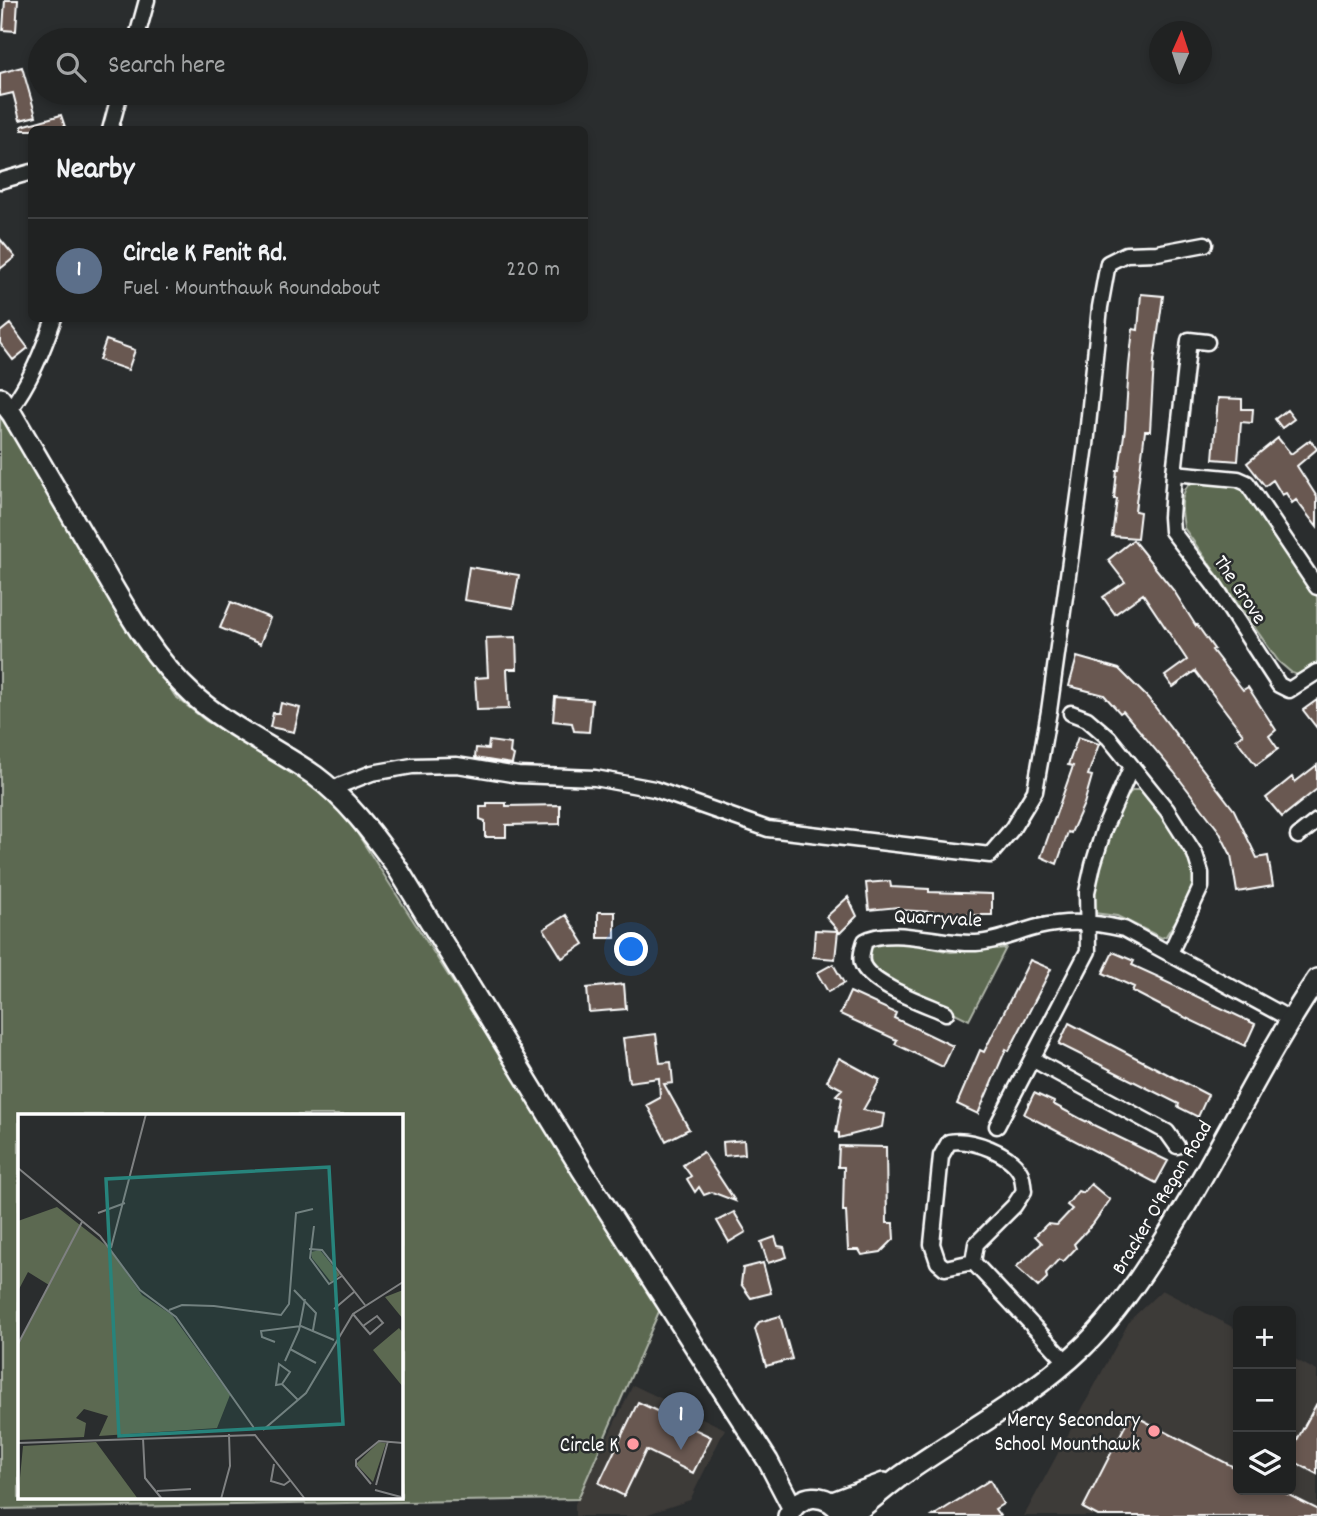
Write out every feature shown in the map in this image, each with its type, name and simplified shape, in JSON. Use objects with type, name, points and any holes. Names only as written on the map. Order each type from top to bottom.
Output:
[{"type":"main road","points":[[5,404],[119,597],[166,667],[213,711],[315,776],[334,792],[369,829],[396,866],[582,1170],[796,1507],[821,1497],[838,1509],[901,1476]]},
{"type":"main road","name":"Bracker O'Regan Road","points":[[901,1476],[1020,1398],[1083,1347],[1107,1320],[1135,1285],[1186,1208],[1290,1019],[1317,979]]},
{"type":"main road","points":[[851,1516],[901,1476]]},
{"type":"street","points":[[139,28],[147,0]]},
{"type":"street","points":[[111,126],[117,105]]},
{"type":"street","points":[[0,181],[28,173]]},
{"type":"street","points":[[334,792],[341,785],[372,773],[412,766],[457,765],[518,775],[596,778],[654,789],[768,830],[990,855],[1012,829],[1035,790],[1039,771],[1108,263],[1126,254],[1157,253],[1205,244]]},
{"type":"street","points":[[5,404],[20,397],[53,322]]},
{"type":"street","name":"The Grove","points":[[1207,342],[1189,340],[1174,473],[1172,531],[1214,585],[1279,685],[1289,690],[1317,672]]},
{"type":"street","points":[[1174,473],[1238,479],[1247,483],[1317,587]]},
{"type":"street","points":[[1071,713],[1087,719],[1110,738],[1131,768],[1167,810],[1195,854],[1201,873],[1201,887],[1170,953]]},
{"type":"street","points":[[997,1126],[1088,951],[1087,892],[1093,865],[1104,829],[1131,768]]},
{"type":"street","points":[[1298,836],[1317,821]]},
{"type":"street","name":"Quarryvale","points":[[946,1013],[892,989],[871,975],[862,964],[865,942],[876,935],[893,934],[934,941],[978,943],[1040,926],[1072,922],[1104,925],[1124,929],[1290,1019]]},
{"type":"street","points":[[1032,1059],[1167,1132],[1177,1146]]},
{"type":"street","points":[[961,1140],[983,1145],[1012,1163],[1021,1174],[1024,1191],[976,1244],[973,1262],[945,1268],[938,1262],[932,1244],[941,1156],[949,1142],[961,1140]]},
{"type":"street","points":[[973,1262],[1066,1361]]},
{"type":"shaded area","name":"Mercy Secondary School Mounthawk","points":[[1162,1290],[1233,1327],[1233,1495],[1296,1495],[1296,1360],[1317,1371],[1317,1516],[1024,1516],[1130,1320]]},
{"type":"shaded area","points":[[633,1385],[725,1429],[690,1500],[642,1516],[575,1516],[575,1504]]},
{"type":"green space","points":[[0,416],[175,696],[206,721],[307,777],[350,822],[661,1307],[578,1499],[0,1509]]},
{"type":"green space","points":[[1201,482],[1237,486],[1249,494],[1317,589],[1317,666],[1301,676],[1292,673],[1279,662],[1184,528],[1183,495],[1188,485]]},
{"type":"green space","points":[[1134,790],[1148,795],[1185,848],[1194,871],[1195,882],[1191,895],[1166,936],[1162,938],[1117,916],[1094,913],[1090,909],[1094,875],[1105,838],[1122,802]]},
{"type":"green space","points":[[893,940],[951,952],[1006,948],[969,1020],[879,975],[871,967],[870,949],[876,943]]},
{"type":"building","points":[[5,0],[18,0],[16,31],[3,30]]},
{"type":"building","points":[[22,67],[28,88],[28,105],[33,105],[36,116],[20,120],[13,93],[0,96],[0,73]]},
{"type":"building","points":[[61,115],[65,126],[28,126],[28,130],[22,130],[22,126]]},
{"type":"building","points":[[0,239],[15,257],[0,269]]},
{"type":"building","points":[[1141,294],[1163,296],[1154,361],[1150,431],[1145,431],[1135,511],[1140,512],[1137,538],[1112,536],[1133,329],[1138,330]]},
{"type":"building","points":[[10,324],[28,348],[13,360],[0,343],[0,332]]},
{"type":"building","points":[[106,340],[135,350],[128,370],[99,360]]},
{"type":"building","points":[[1218,398],[1242,399],[1242,409],[1253,409],[1252,423],[1241,422],[1238,461],[1213,459]]},
{"type":"building","points":[[1287,410],[1294,419],[1282,428],[1275,419]]},
{"type":"building","points":[[1278,438],[1291,454],[1310,440],[1317,449],[1297,466],[1317,497],[1317,527],[1296,500],[1292,503],[1286,493],[1282,495],[1273,480],[1265,486],[1247,463]]},
{"type":"building","points":[[1133,540],[1174,591],[1214,649],[1212,650],[1243,690],[1248,687],[1276,730],[1269,736],[1278,749],[1256,765],[1236,739],[1243,734],[1195,671],[1173,687],[1165,676],[1187,660],[1143,594],[1115,614],[1103,597],[1125,582],[1108,560]]},
{"type":"building","points":[[469,567],[519,575],[513,608],[464,600]]},
{"type":"building","points":[[231,602],[270,618],[260,644],[220,628]]},
{"type":"building","points":[[516,637],[517,669],[507,669],[509,709],[477,710],[475,678],[488,677],[486,638]]},
{"type":"building","points":[[1077,657],[1119,669],[1148,698],[1234,810],[1257,858],[1268,856],[1273,886],[1237,892],[1231,855],[1219,831],[1174,772],[1123,711],[1120,713],[1104,695],[1069,686]]},
{"type":"building","points":[[555,697],[592,700],[589,732],[574,731],[572,723],[553,721]]},
{"type":"building","points":[[1317,700],[1317,728],[1303,710]]},
{"type":"building","points":[[281,703],[300,708],[294,732],[270,727],[273,713],[279,713]]},
{"type":"building","points":[[1078,737],[1099,744],[1088,775],[1092,776],[1084,804],[1071,833],[1068,832],[1057,864],[1041,857],[1073,766],[1068,765]]},
{"type":"building","points":[[489,741],[511,744],[510,753],[514,755],[512,764],[475,758],[476,748],[488,749]]},
{"type":"building","points":[[1317,765],[1317,789],[1282,817],[1266,798],[1292,777],[1295,782]]},
{"type":"building","points":[[487,803],[506,803],[506,806],[560,805],[560,824],[506,825],[506,837],[485,837],[485,821],[480,819],[480,807],[487,807]]},
{"type":"building","points":[[890,881],[891,887],[929,889],[929,892],[992,894],[992,915],[934,915],[934,912],[898,910],[898,907],[869,910],[866,883]]},
{"type":"building","points":[[848,897],[857,916],[840,933],[826,917]]},
{"type":"building","points":[[598,912],[615,912],[615,938],[598,938]]},
{"type":"building","points":[[566,915],[584,944],[562,958],[544,929]]},
{"type":"building","points":[[815,930],[838,931],[835,959],[813,957]]},
{"type":"building","points":[[1113,952],[1134,961],[1132,965],[1255,1024],[1245,1046],[1163,1007],[1132,991],[1134,987],[1103,973]]},
{"type":"building","points":[[1030,960],[1051,969],[1009,1051],[1006,1049],[978,1114],[957,1104],[980,1050],[984,1052]]},
{"type":"building","points":[[833,964],[844,983],[828,992],[817,973]]},
{"type":"building","points":[[624,984],[626,1009],[589,1012],[587,988]]},
{"type":"building","points":[[850,992],[896,1013],[894,1018],[953,1046],[943,1067],[895,1044],[897,1040],[840,1014]]},
{"type":"building","points":[[1069,1023],[1208,1095],[1198,1117],[1178,1107],[1179,1104],[1059,1044]]},
{"type":"building","points":[[656,1034],[660,1063],[671,1062],[673,1083],[664,1084],[689,1129],[666,1141],[647,1105],[660,1098],[659,1078],[629,1082],[623,1038]]},
{"type":"building","points":[[839,1058],[880,1080],[863,1110],[884,1114],[882,1127],[839,1138],[839,1133],[836,1132],[842,1098],[836,1095],[842,1089],[827,1081]]},
{"type":"building","points":[[1034,1093],[1168,1161],[1156,1183],[1024,1114]]},
{"type":"building","points":[[744,1140],[745,1154],[724,1156],[723,1142]]},
{"type":"building","points":[[839,1146],[886,1147],[887,1223],[893,1223],[894,1239],[881,1252],[862,1255],[859,1250],[848,1250],[846,1211],[843,1211],[844,1167],[838,1167]]},
{"type":"building","points":[[703,1152],[735,1201],[712,1192],[704,1195],[699,1187],[695,1192],[687,1179],[691,1176],[683,1165]]},
{"type":"building","points":[[1091,1184],[1110,1200],[1074,1244],[1076,1248],[1063,1262],[1059,1259],[1038,1287],[1016,1267],[1042,1243],[1035,1236],[1047,1224],[1057,1225],[1072,1209],[1067,1205],[1078,1191],[1083,1193]]},
{"type":"building","points":[[734,1212],[746,1232],[729,1242],[717,1221]]},
{"type":"building","points":[[775,1237],[778,1246],[784,1247],[787,1257],[768,1263],[761,1242]]},
{"type":"building","points":[[763,1263],[771,1293],[751,1298],[741,1284],[743,1268]]},
{"type":"building","points":[[780,1316],[792,1359],[766,1366],[755,1329],[759,1322]]},
{"type":"building","points":[[638,1402],[711,1437],[693,1473],[646,1450],[624,1496],[599,1483]]},
{"type":"building","points":[[1317,1403],[1317,1474],[1296,1463],[1296,1442]]},
{"type":"building","points":[[1131,1414],[1233,1466],[1233,1495],[1289,1495],[1317,1509],[1317,1516],[1098,1516],[1083,1508]]},
{"type":"building","points":[[990,1480],[1003,1504],[995,1509],[1000,1516],[933,1516]]},
{"type":"place","name":"Mercy Secondary School Mounthawk","points":[[1154,1431]]},
{"type":"place","name":"Circle K","points":[[633,1444]]},
{"type":"place","name":"Circle K Fenit Rd.","points":[[681,1450]]}]
